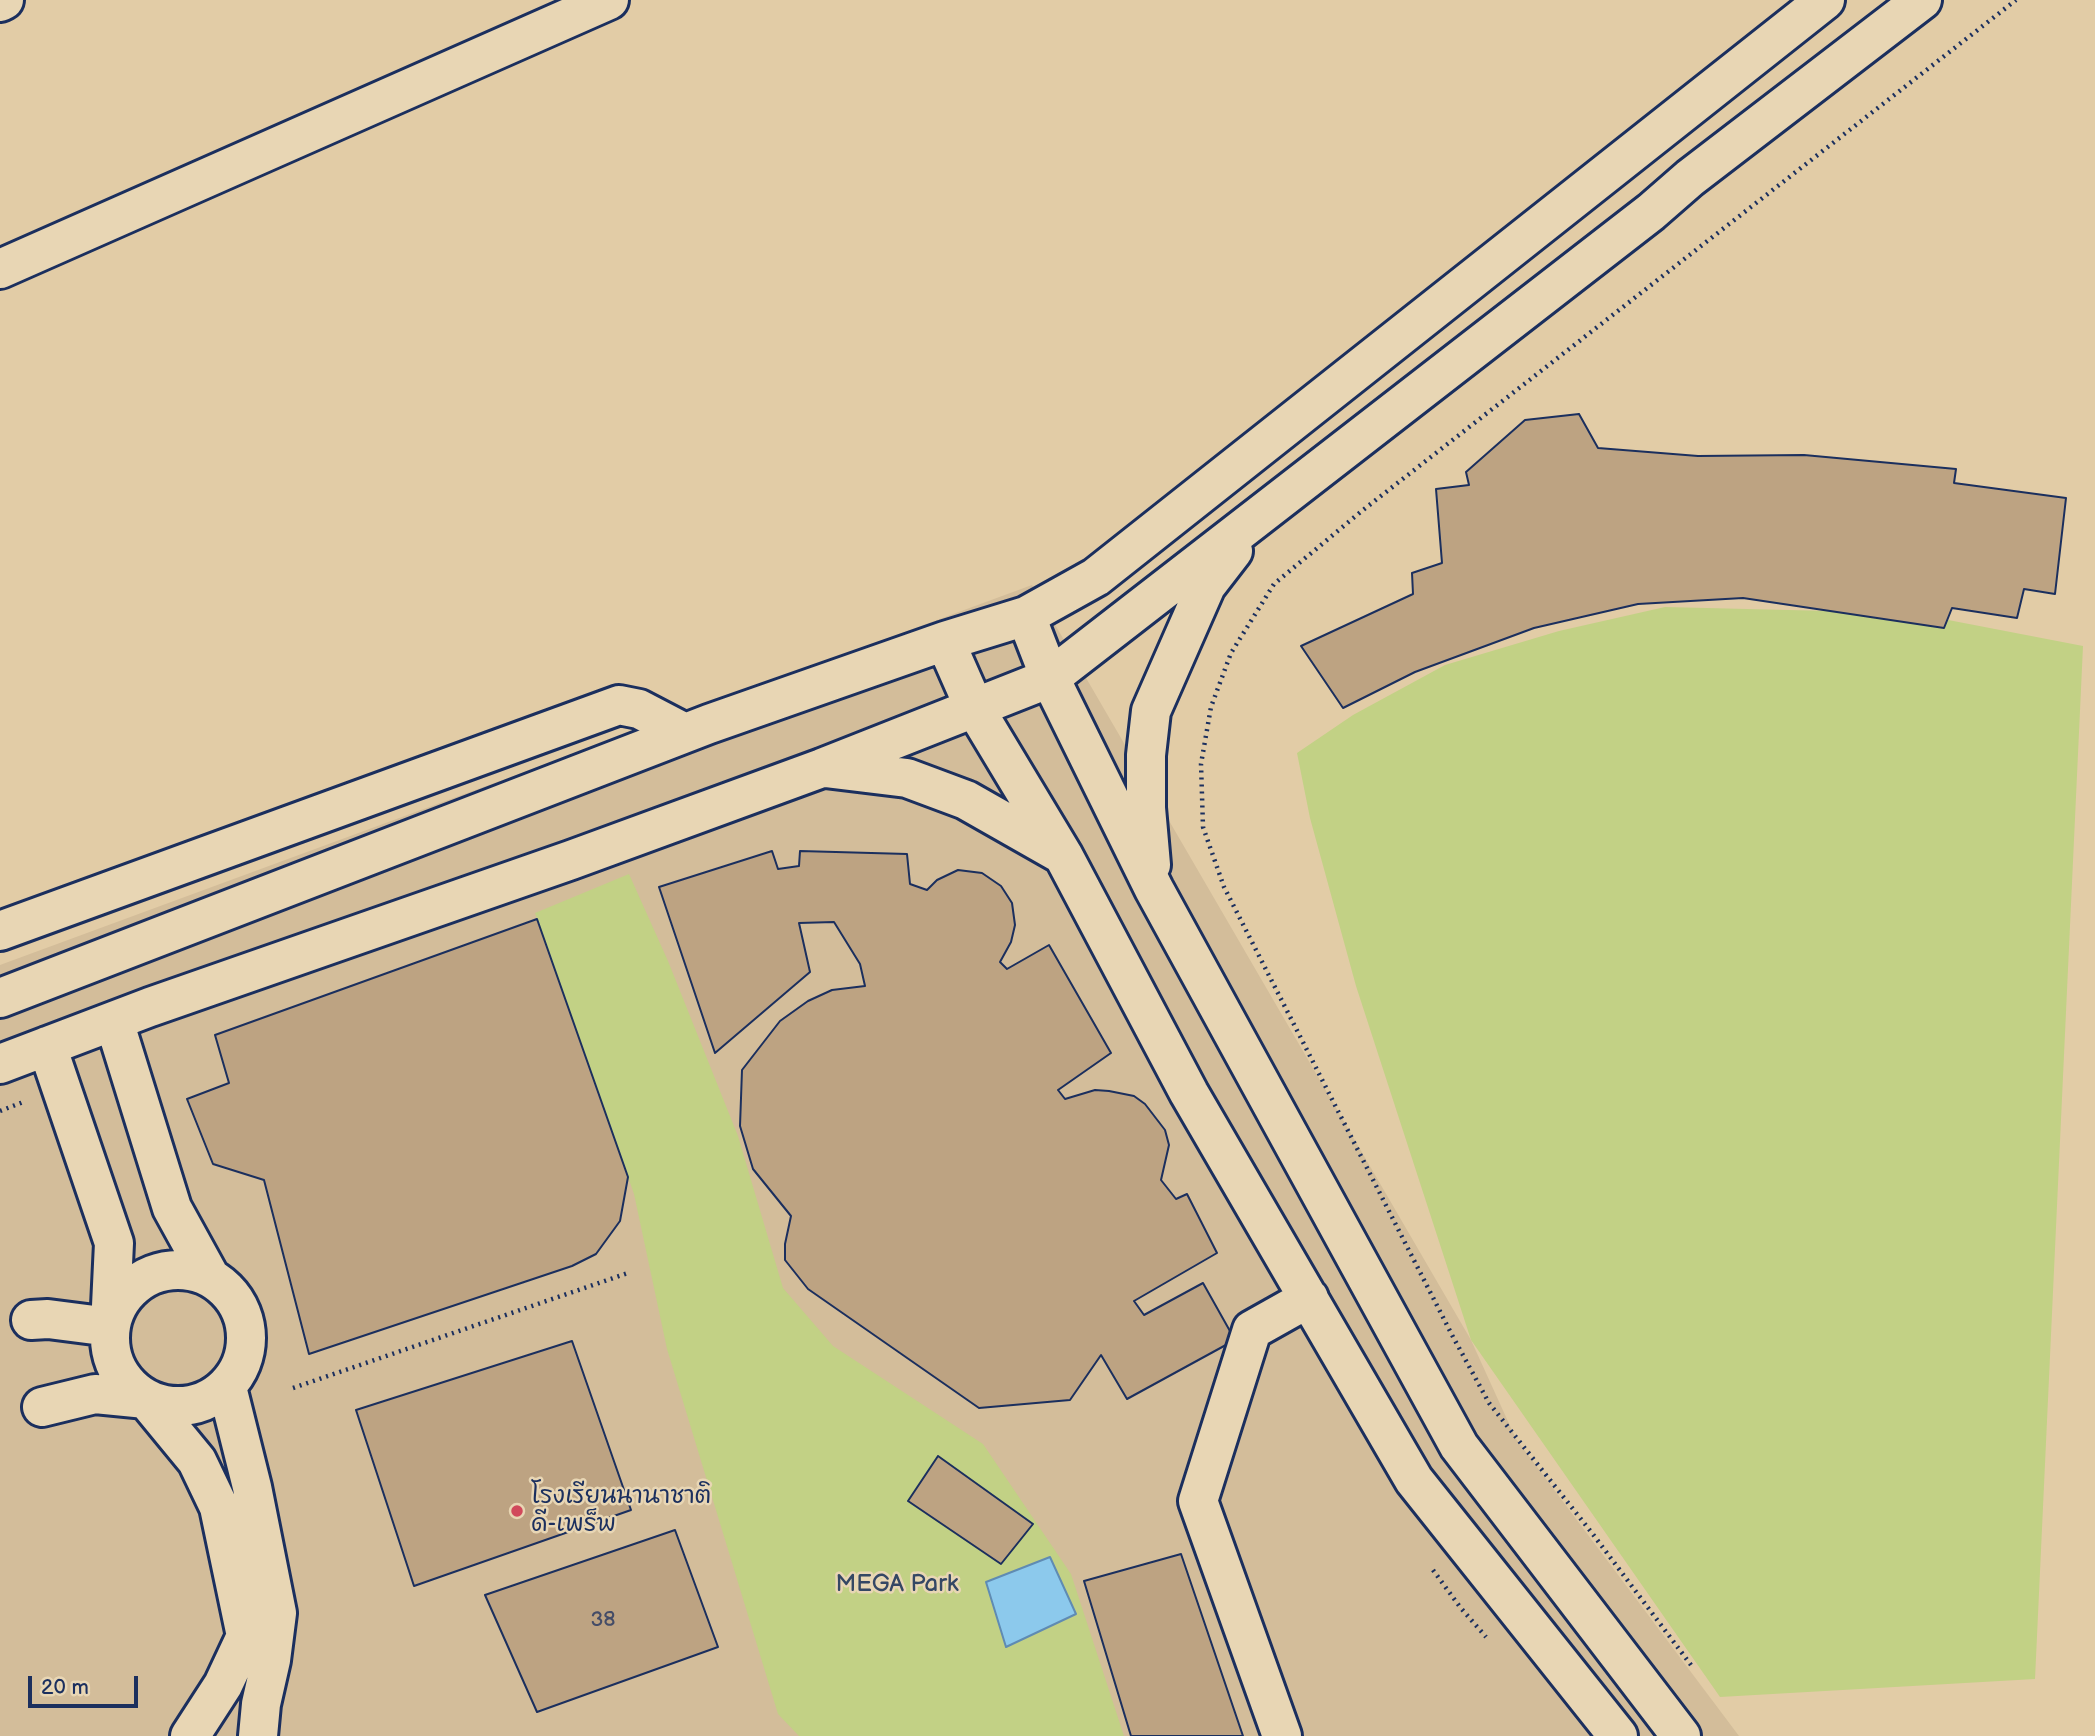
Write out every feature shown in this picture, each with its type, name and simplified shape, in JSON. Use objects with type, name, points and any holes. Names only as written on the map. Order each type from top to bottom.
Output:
[{"type":"street","points":[[0,269],[609,0]]},
{"type":"street","points":[[0,998],[685,733],[945,641],[1026,616],[1096,577],[1825,0]]},
{"type":"street","points":[[0,1063],[822,768],[1051,678],[1922,0]]},
{"type":"street","points":[[1154,889],[1146,808],[1146,755],[1151,711],[1206,586],[1261,513]]},
{"type":"street","points":[[1026,616],[1051,678],[1154,889],[1460,1446],[1681,1736]]},
{"type":"street","points":[[945,641],[974,707],[1063,855],[1189,1093],[1414,1480],[1618,1736]]},
{"type":"street","points":[[0,931],[619,705],[639,709],[685,733]]},
{"type":"street","points":[[822,768],[907,778],[966,800],[1063,855]]},
{"type":"street","points":[[114,1021],[172,1208],[210,1277]]},
{"type":"street","points":[[47,1046],[114,1243],[110,1349],[116,1369],[129,1387],[146,1399],[197,1461],[219,1507],[246,1636],[223,1685],[190,1736]]},
{"type":"street","points":[[43,1407],[95,1394],[146,1399],[167,1406],[188,1406],[209,1399],[227,1387],[239,1370],[246,1349],[246,1328],[240,1307],[228,1290],[210,1277],[190,1270],[168,1270],[148,1277],[130,1289],[117,1307],[110,1327]]},
{"type":"street","points":[[1282,1736],[1198,1501],[1252,1330],[1309,1298]]},
{"type":"street","points":[[31,1320],[48,1319],[110,1327]]},
{"type":"street","points":[[227,1387],[253,1487],[277,1613],[258,1736]]},
{"type":"street","points":[[1635,1736],[1643,1688]]},
{"type":"path","points":[[1691,1665],[1592,1533],[1489,1403],[1224,887],[1203,827],[1201,764],[1211,707],[1231,653],[1274,584],[1384,493],[2016,0]]},
{"type":"path","points":[[293,1388],[628,1273]]},
{"type":"shaded area","points":[[1032,585],[1471,1340],[1516,1439],[1739,1736],[0,1736],[0,965]]},
{"type":"green space","points":[[1665,607],[1912,613],[2083,646],[2035,1679],[1720,1697],[1471,1340],[1356,986],[1310,818],[1297,753],[1353,715],[1445,665],[1559,631]]},
{"type":"green space","name":"MEGA Park","points":[[629,874],[668,961],[738,1136],[783,1288],[833,1346],[983,1444],[1071,1574],[1124,1736],[799,1736],[778,1714],[667,1349],[634,1194],[535,913]]},
{"type":"water","points":[[1050,1557],[1076,1614],[1006,1647],[986,1582]]},
{"type":"building","points":[[1579,414],[1598,448],[1698,456],[1804,455],[1956,469],[1954,483],[2066,498],[2055,594],[2024,589],[2017,618],[1952,608],[1944,628],[1743,598],[1638,604],[1534,628],[1415,672],[1343,708],[1301,646],[1413,594],[1412,573],[1442,563],[1436,489],[1469,485],[1466,472],[1525,420]]},
{"type":"building","points":[[772,851],[778,869],[799,866],[800,851],[907,854],[910,884],[927,890],[937,880],[958,870],[982,873],[1001,886],[1012,903],[1015,925],[1011,942],[1000,962],[1007,969],[1049,945],[1111,1053],[1058,1090],[1065,1099],[1095,1090],[1134,1096],[1145,1104],[1165,1130],[1169,1145],[1161,1180],[1176,1199],[1187,1194],[1217,1253],[1134,1301],[1144,1315],[1203,1283],[1235,1340],[1127,1399],[1101,1355],[1070,1400],[979,1408],[808,1289],[785,1260],[785,1244],[791,1216],[753,1169],[740,1126],[742,1070],[780,1021],[808,1001],[832,990],[865,986],[860,964],[834,922],[799,923],[810,972],[715,1053],[659,887]]},
{"type":"building","points":[[537,919],[628,1177],[620,1221],[596,1254],[572,1266],[309,1354],[264,1180],[213,1164],[187,1099],[229,1083],[215,1035]]},
{"type":"building","points":[[572,1341],[631,1510],[414,1586],[356,1410]]},
{"type":"building","points":[[938,1456],[1033,1524],[1001,1564],[908,1501]]},
{"type":"building","points":[[675,1530],[718,1647],[537,1712],[485,1595]]},
{"type":"building","points":[[1181,1554],[1243,1736],[1131,1736],[1084,1581]]},
{"type":"place","name":"โรงเรียนนานาชาติ ดี-เพร็พ","points":[[517,1511]]}]
